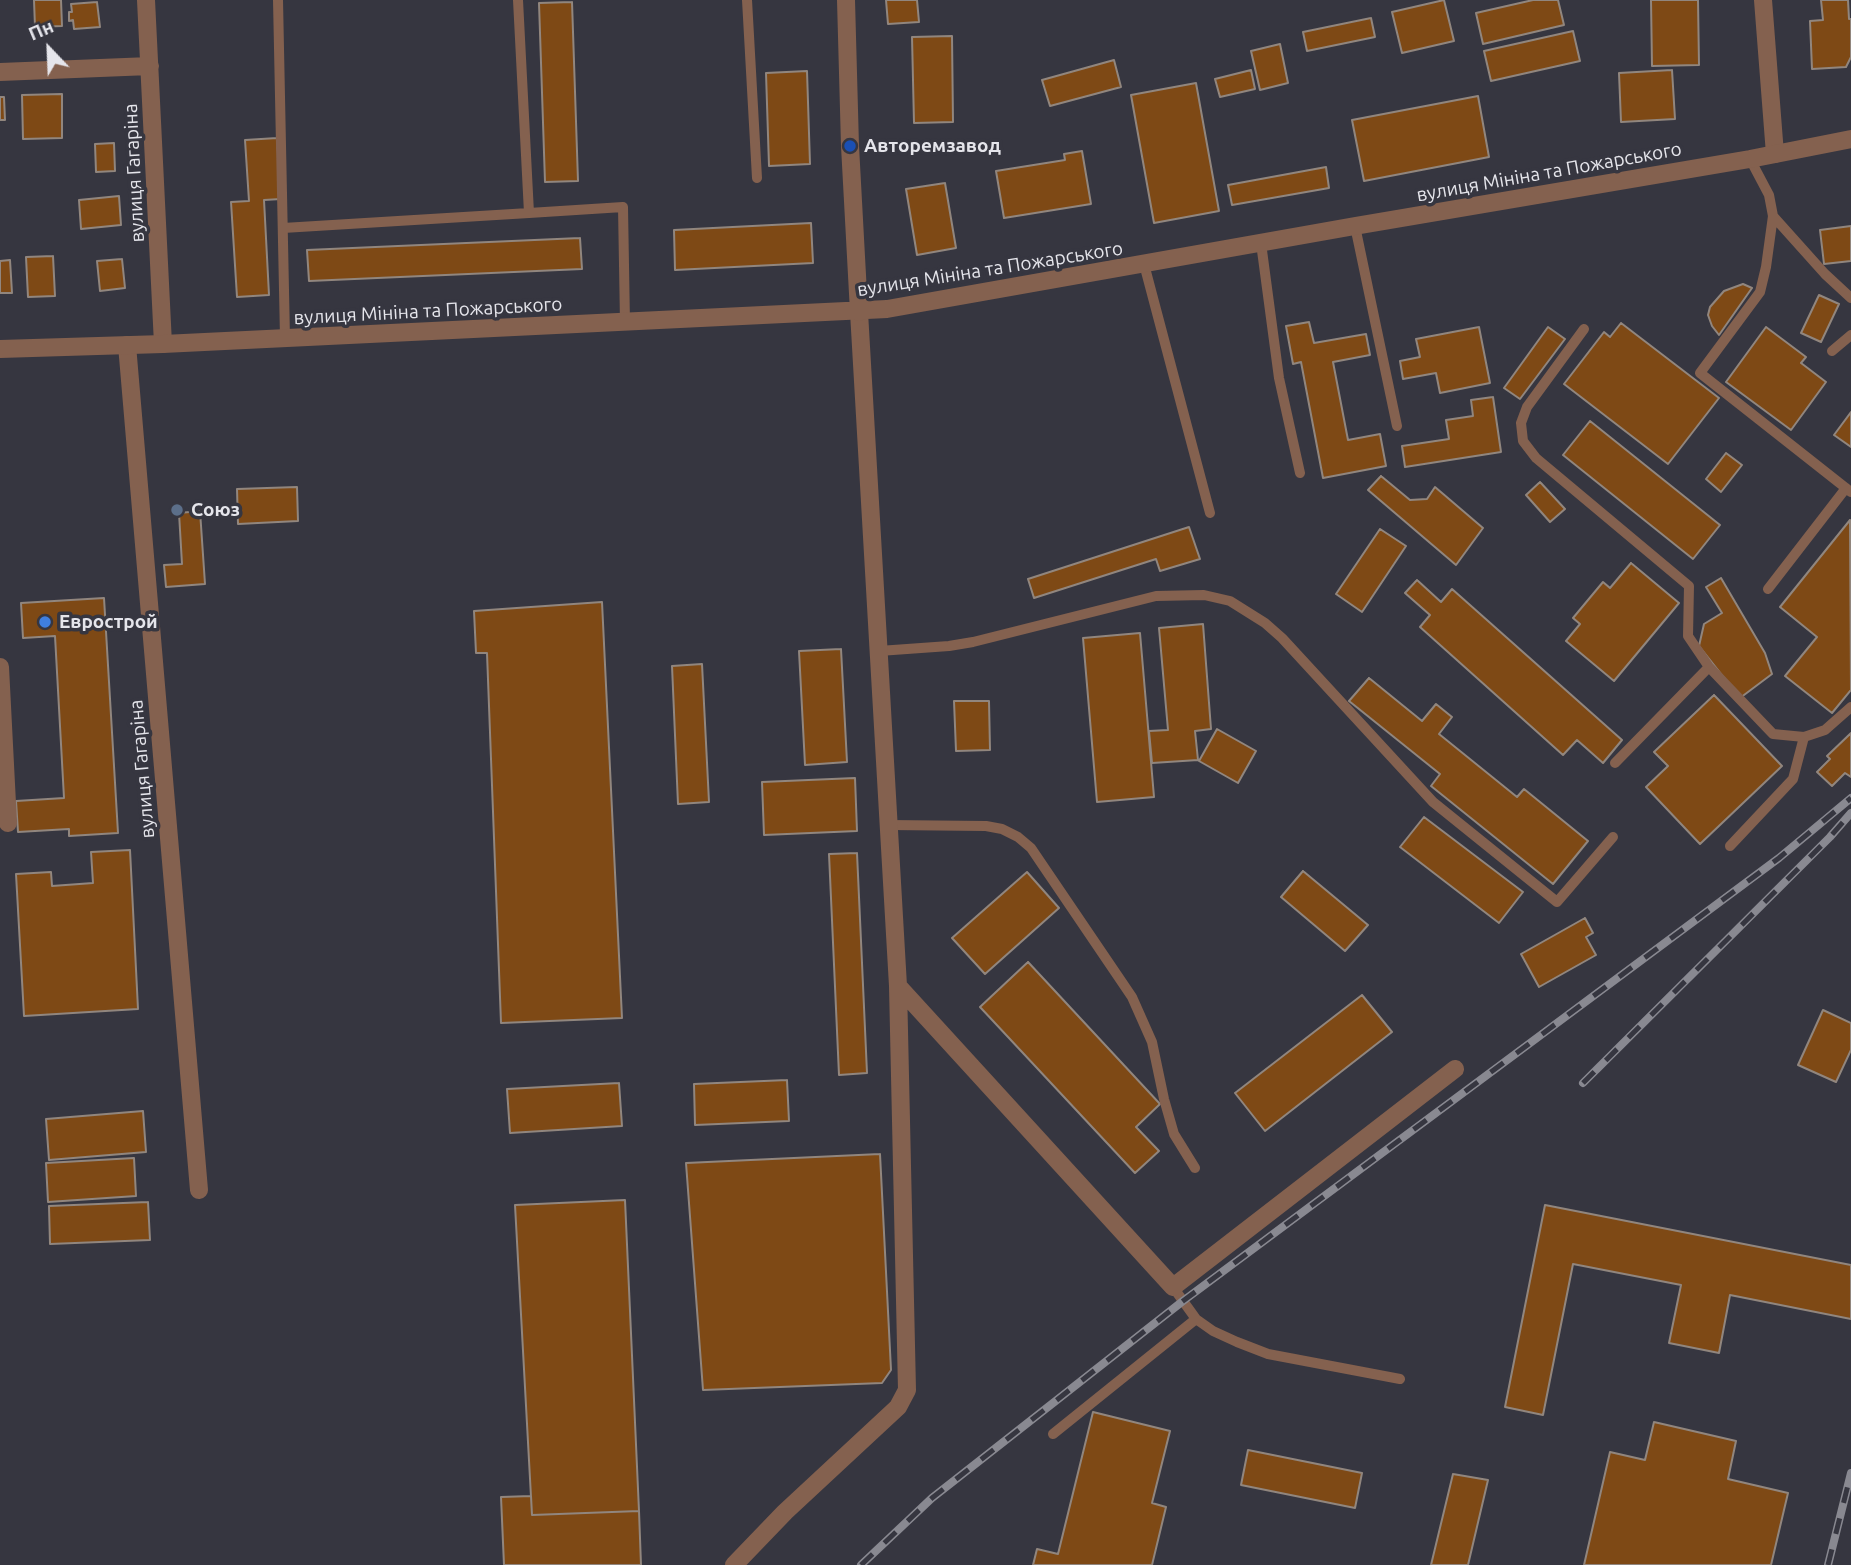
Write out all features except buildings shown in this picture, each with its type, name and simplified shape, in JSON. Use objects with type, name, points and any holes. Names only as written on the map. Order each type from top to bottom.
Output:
[{"type":"street","name":"вулиця Гагаріна","points":[[146,0],[163,344]]},
{"type":"street","points":[[734,1565],[785,1512],[898,1408],[907,1390],[898,986],[850,146],[846,0]]},
{"type":"street","points":[[1763,0],[1775,154]]},
{"type":"street","points":[[0,72],[150,66]]},
{"type":"street","name":"вулиця Мініна та Пожарського","points":[[0,349],[859,312],[921,305],[1851,139]]},
{"type":"street","name":"вулиця Гагаріна","points":[[128,345],[199,1190]]},
{"type":"street","points":[[0,667],[8,823]]},
{"type":"street","points":[[898,986],[1173,1287],[1455,1069]]},
{"type":"lane","points":[[278,0],[285,338]]},
{"type":"lane","points":[[519,0],[529,213]]},
{"type":"lane","points":[[747,0],[757,178]]},
{"type":"lane","points":[[1750,159],[1769,195],[1773,216],[1766,267],[1759,292],[1700,373],[1849,490],[1768,589]]},
{"type":"lane","points":[[283,228],[623,207],[625,323]]},
{"type":"lane","points":[[1773,216],[1825,274],[1851,298]]},
{"type":"lane","points":[[1355,226],[1397,426]]},
{"type":"lane","points":[[1261,243],[1279,378],[1300,474]]},
{"type":"lane","points":[[1144,264],[1210,513]]},
{"type":"lane","points":[[1584,329],[1527,407],[1521,423],[1523,442],[1557,477],[1689,586],[1688,635],[1709,667],[1773,734],[1804,737],[1825,730],[1851,707]]},
{"type":"lane","points":[[1832,352],[1851,335]]},
{"type":"lane","points":[[879,651],[973,642],[1156,596],[1204,595],[1230,601],[1265,622],[1282,638],[1433,802],[1557,902],[1613,837]]},
{"type":"lane","points":[[1615,762],[1709,667]]},
{"type":"lane","points":[[1730,846],[1793,779],[1804,737]]},
{"type":"lane","points":[[888,825],[994,828],[1018,837],[1031,848],[1132,997],[1152,1042],[1171,1126],[1195,1168]]},
{"type":"lane","points":[[1173,1287],[1196,1319],[1213,1331],[1268,1354],[1400,1379]]},
{"type":"lane","points":[[1054,1434],[1196,1319]]},
{"type":"railway","points":[[861,1565],[932,1498],[1183,1301],[1779,858],[1851,798]]},
{"type":"railway","points":[[1583,1083],[1851,813]]},
{"type":"railway","points":[[1828,1565],[1851,1473]]},
{"type":"place","name":"Авторемзавод","points":[[850,146]]},
{"type":"place","name":"Союз","points":[[177,510]]},
{"type":"place","name":"Еврострой","points":[[45,622]]}]
